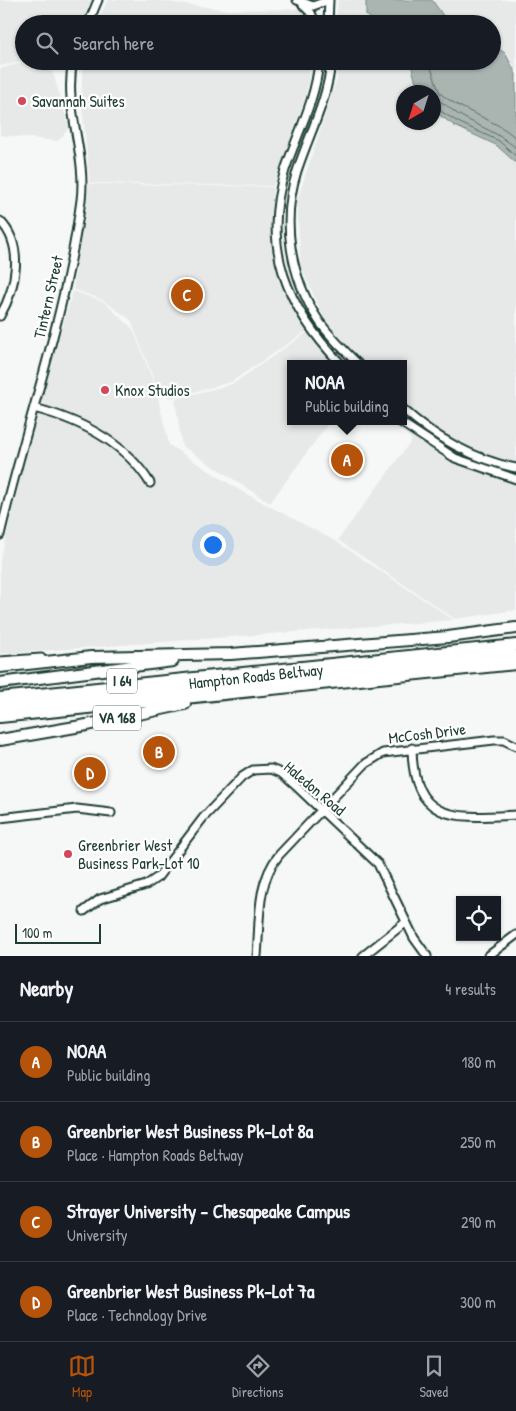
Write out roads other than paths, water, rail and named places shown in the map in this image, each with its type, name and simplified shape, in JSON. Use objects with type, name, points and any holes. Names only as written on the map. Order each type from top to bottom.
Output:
[{"type":"highway","points":[[0,683],[231,654],[448,637],[516,628]]},
{"type":"highway","points":[[0,698],[516,643]]},
{"type":"highway","name":"Hampton Roads Beltway","points":[[0,693],[516,643]]},
{"type":"highway","points":[[0,667],[91,657],[231,654]]},
{"type":"highway","points":[[0,707],[516,655]]},
{"type":"highway","name":"Hampton Roads Beltway","points":[[0,717],[516,664]]},
{"type":"highway","name":"VA 168","points":[[0,740],[86,725],[234,693]]},
{"type":"street","points":[[92,15],[98,0]]},
{"type":"street","points":[[298,1],[313,6],[329,0],[328,15]]},
{"type":"street","points":[[298,1],[312,15]]},
{"type":"street","name":"Tintern Street","points":[[0,535],[19,455],[64,299],[81,196],[81,156],[71,91],[72,70]]},
{"type":"street","points":[[317,70],[312,98],[282,184],[278,205],[276,245],[286,285],[294,303],[309,328],[337,360]]},
{"type":"street","points":[[330,70],[326,93],[293,187],[289,211],[290,236],[294,266],[307,299],[330,335],[354,360]]},
{"type":"street","points":[[0,221],[13,244],[16,262],[10,296],[0,316]]},
{"type":"street","points":[[34,408],[73,420],[100,434],[128,456],[150,483]]},
{"type":"street","points":[[407,412],[434,433],[458,447],[491,461],[516,468]]},
{"type":"street","points":[[405,425],[455,458],[516,479]]},
{"type":"street","points":[[0,661],[69,656]]},
{"type":"street","name":"McCosh Drive","points":[[257,956],[263,887],[268,870],[278,855],[369,760],[390,750],[494,740],[504,740],[516,746]]},
{"type":"street","points":[[412,748],[416,783],[423,797],[432,806],[445,814],[455,816],[516,815]]},
{"type":"street","name":"Haledon Road","points":[[84,911],[100,899],[146,885],[158,878],[203,818],[249,772],[264,768],[281,773],[378,864],[406,922],[420,948],[427,956]]},
{"type":"street","points":[[0,818],[77,809],[111,812]]},
{"type":"street","points":[[363,956],[406,922]]},
{"type":"street","points":[[488,956],[516,934]]},
{"type":"water","points":[[366,0],[432,0],[443,15],[366,15]]},
{"type":"water","points":[[501,50],[505,53],[516,74],[516,163],[496,145],[455,126],[441,116],[441,85],[418,85],[412,70],[501,70]]},
{"type":"place","name":"Savannah Suites","points":[[22,101]]},
{"type":"place","name":"Strayer University - Chesapeake Campus","points":[[187,295]]},
{"type":"place","name":"Knox Studios","points":[[105,390]]},
{"type":"place","name":"NOAA","points":[[347,460]]},
{"type":"place","name":"Greenbrier West Business Pk-Lot 8a","points":[[159,752]]},
{"type":"place","name":"Greenbrier West Business Pk-Lot 7a","points":[[90,773]]},
{"type":"place","name":"Greenbrier West Business Park-Lot 10","points":[[68,854]]}]
